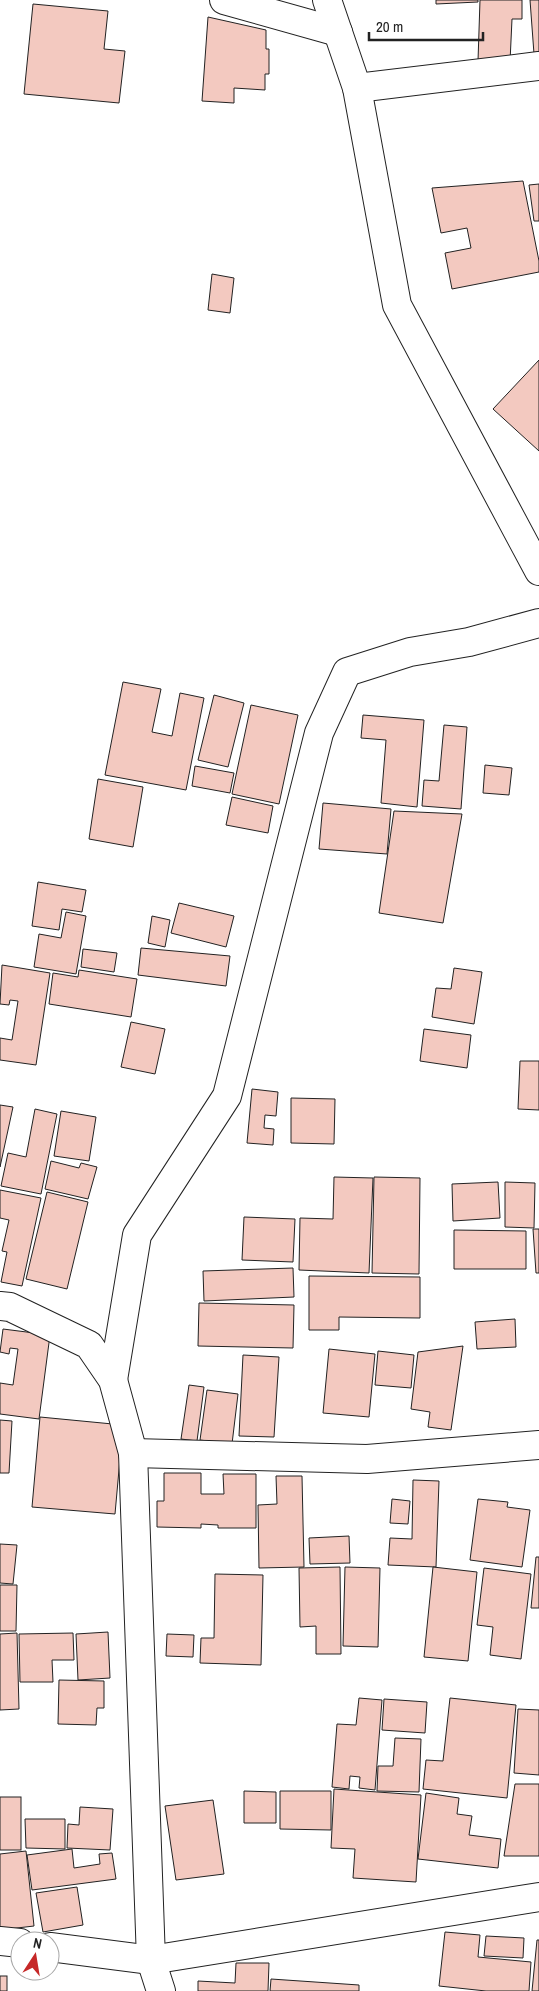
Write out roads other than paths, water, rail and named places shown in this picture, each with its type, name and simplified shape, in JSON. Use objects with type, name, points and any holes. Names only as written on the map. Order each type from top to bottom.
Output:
[{"type":"street","points":[[224,0],[268,5],[338,32]]},
{"type":"street","points":[[327,0],[357,88],[397,305],[539,571]]},
{"type":"street","points":[[357,88],[539,66]]},
{"type":"street","points":[[113,1380],[137,1235],[228,1096],[319,733],[347,672],[410,652],[469,642],[539,623]]},
{"type":"street","points":[[0,1306],[10,1307],[88,1346],[113,1380],[133,1452],[151,1960],[161,1991]]},
{"type":"street","points":[[133,1452],[367,1459],[539,1445]]},
{"type":"street","points":[[60,1948],[151,1960],[539,1897]]}]
